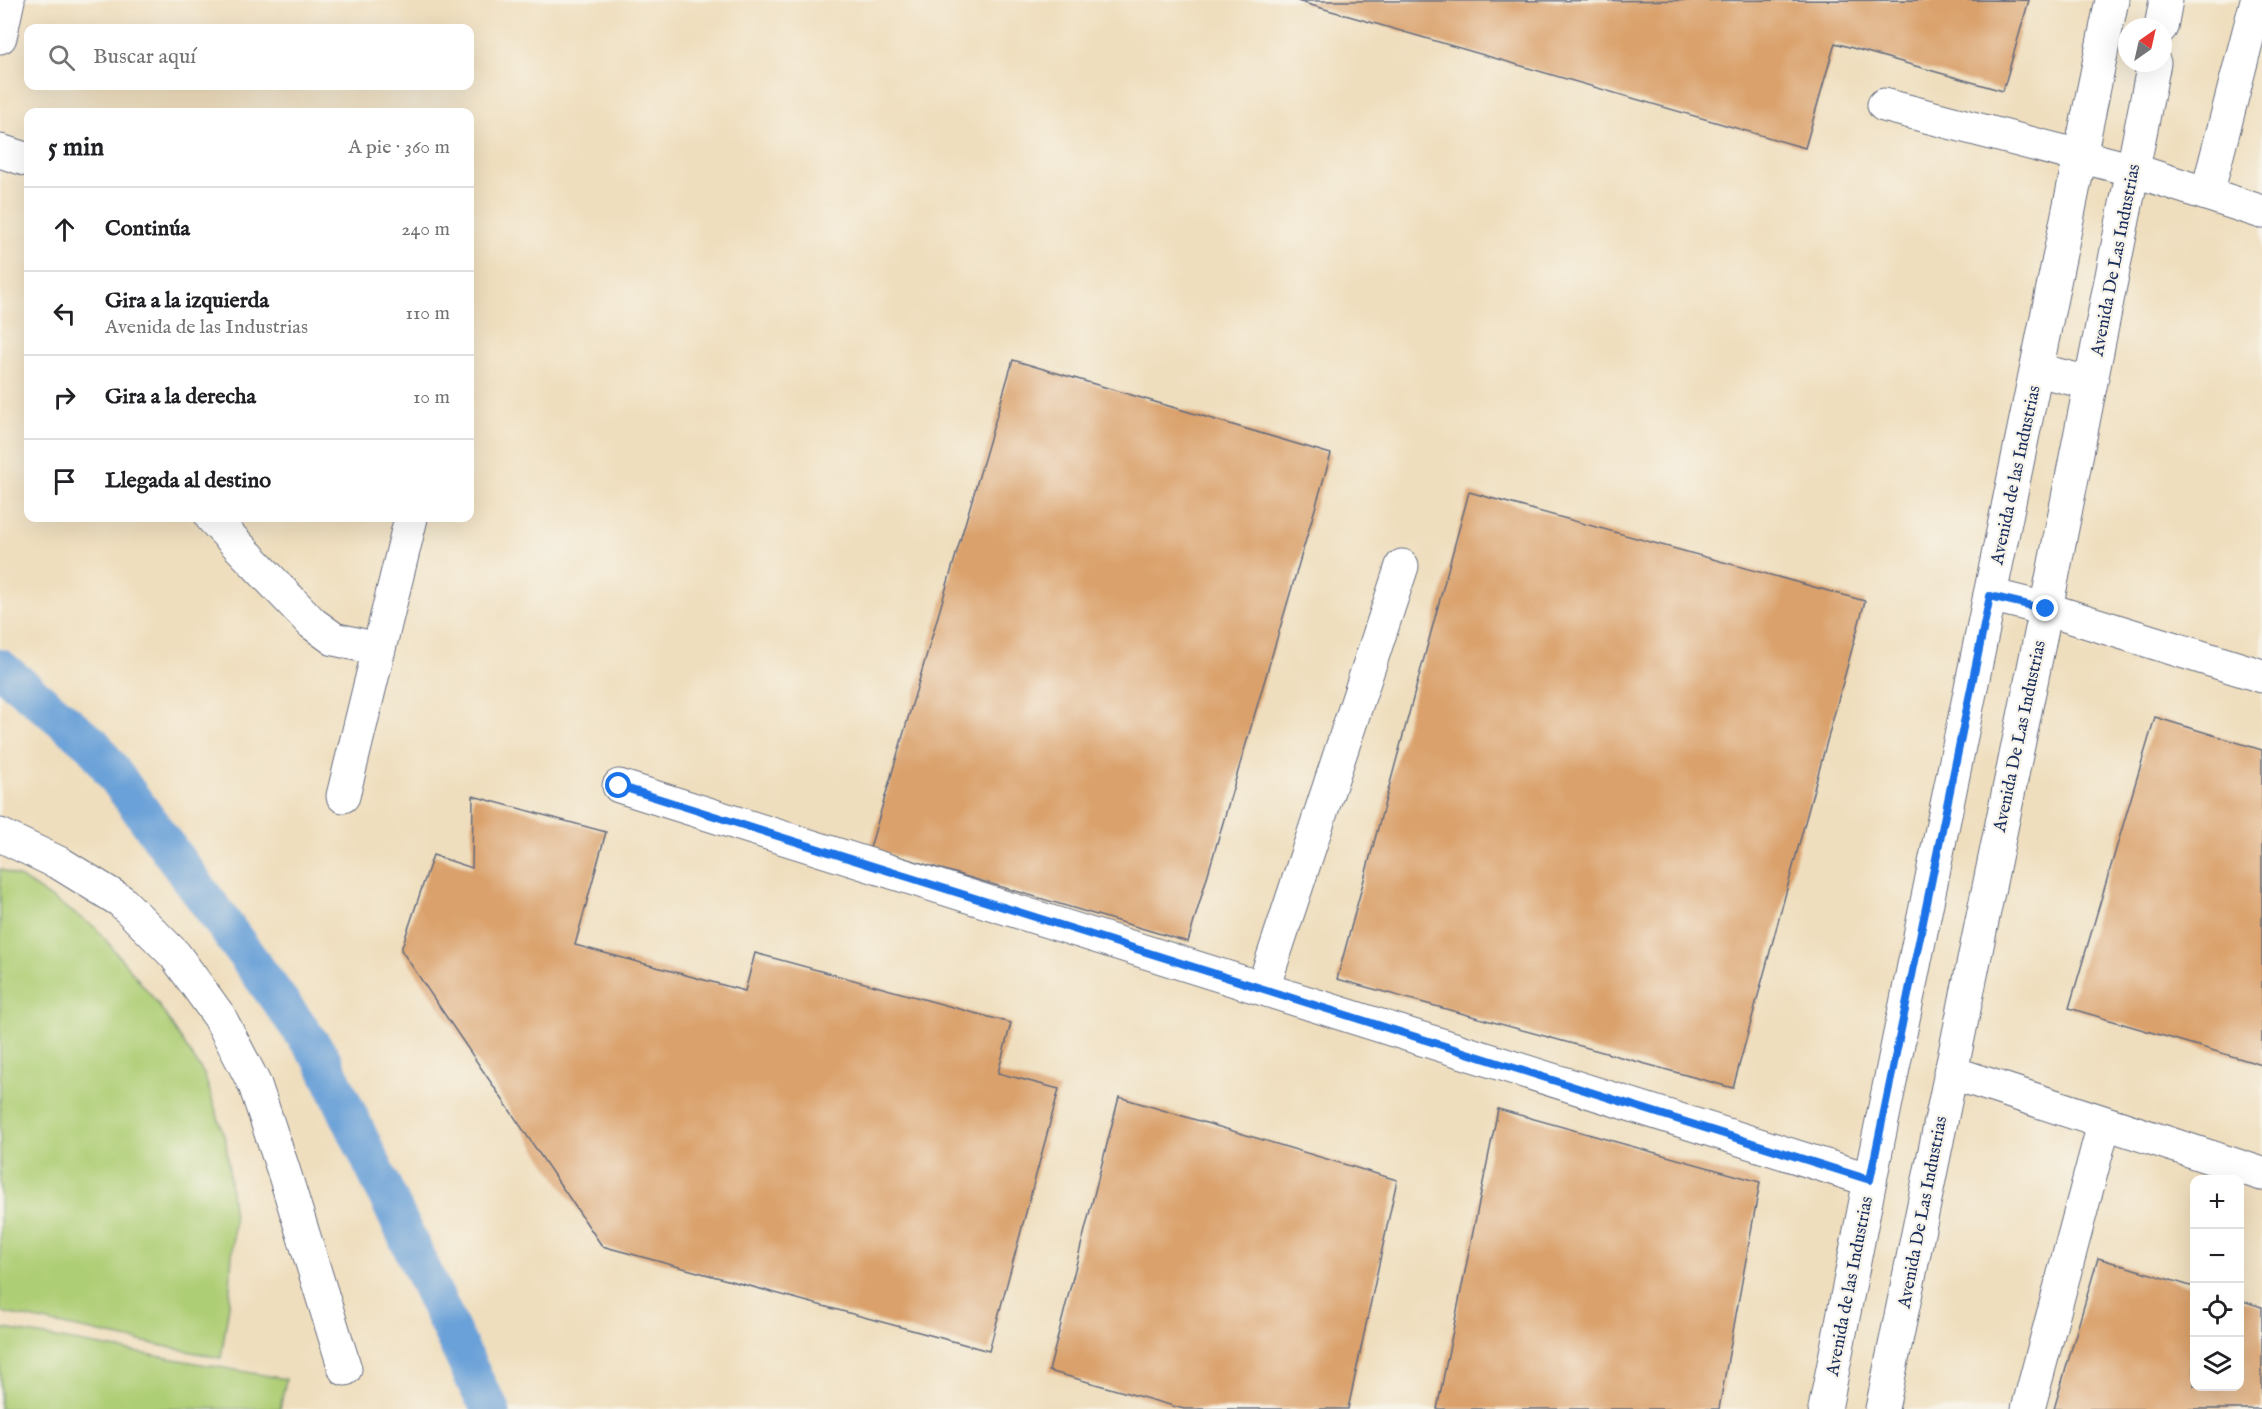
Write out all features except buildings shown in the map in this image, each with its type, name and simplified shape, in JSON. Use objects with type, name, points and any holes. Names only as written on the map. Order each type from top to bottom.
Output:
[{"type":"main road","points":[[0,37],[8,0]]},
{"type":"main road","name":"Avenida de las Industrias","points":[[1825,1409],[2112,0]]},
{"type":"main road","points":[[2163,18],[2166,0]]},
{"type":"main road","points":[[2207,194],[2257,0]]},
{"type":"main road","name":"Avenida De Las Industrias","points":[[1882,1409],[2046,609],[2152,72]]},
{"type":"main road","points":[[1884,105],[2133,170],[2262,212]]},
{"type":"main road","points":[[0,151],[24,159]]},
{"type":"main road","points":[[2037,370],[2090,383]]},
{"type":"main road","points":[[216,522],[312,623],[334,639],[378,650]]},
{"type":"main road","points":[[343,796],[410,522]]},
{"type":"main road","points":[[1263,988],[1402,566]]},
{"type":"main road","points":[[1990,596],[2046,609],[2262,676]]},
{"type":"main road","points":[[619,786],[1870,1180]]},
{"type":"main road","points":[[0,835],[62,864],[122,901],[175,955],[219,1016],[255,1085],[345,1369]]},
{"type":"main road","points":[[1950,1072],[2262,1174]]},
{"type":"main road","points":[[2028,1409],[2104,1124]]},
{"type":"green space","points":[[0,869],[21,878],[96,928],[158,1004],[204,1074],[226,1142],[234,1220],[229,1305],[221,1358],[0,1312]]},
{"type":"green space","points":[[0,1328],[286,1379],[280,1409],[0,1409]]},
{"type":"waterway","points":[[0,668],[93,745],[322,1059],[479,1389],[491,1409]]},
{"type":"route","points":[[619,786],[1870,1180],[1990,596],[2046,609]]}]
